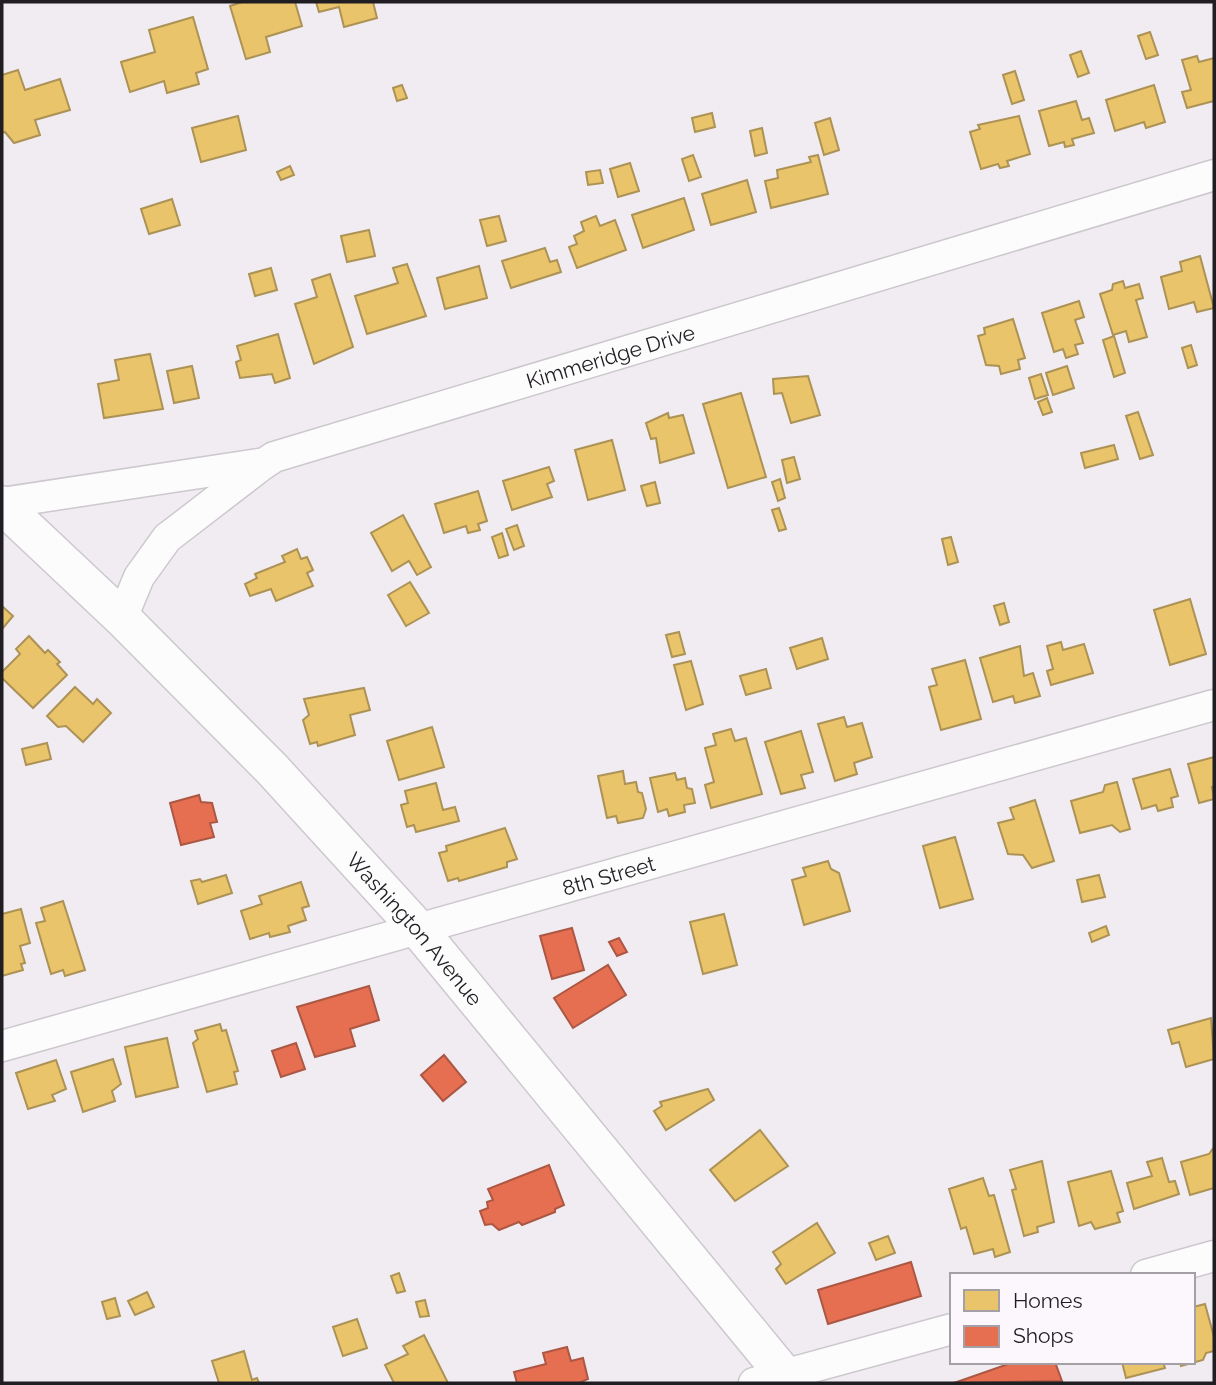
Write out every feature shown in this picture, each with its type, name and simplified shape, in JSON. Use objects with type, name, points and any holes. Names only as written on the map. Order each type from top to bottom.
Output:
[{"type":"street","name":"Kimmeridge Drive","points":[[2,504],[265,463],[274,457],[1214,175]]},
{"type":"street","points":[[122,618],[139,577],[167,538],[265,463]]},
{"type":"street","name":"Washington Avenue","points":[[2,504],[122,618],[272,769],[418,929],[777,1380]]},
{"type":"street","name":"8th Street","points":[[2,1046],[1214,705]]},
{"type":"street","points":[[1153,1273],[1214,1256]]},
{"type":"street","points":[[777,1380],[950,1330]]},
{"type":"building: Homes","points":[[242,2],[295,2],[302,26],[266,37],[270,52],[246,59],[230,6]]},
{"type":"building: Homes","points":[[316,2],[373,2],[377,18],[344,27],[339,7],[319,12]]},
{"type":"building: Homes","points":[[193,17],[208,69],[196,73],[199,84],[167,93],[164,81],[130,92],[121,62],[155,52],[149,30]]},
{"type":"building: Homes","points":[[1150,32],[1158,55],[1146,59],[1138,36]]},
{"type":"building: Homes","points":[[1081,51],[1089,73],[1078,77],[1070,55]]},
{"type":"building: Homes","points":[[1197,56],[1199,62],[1214,58],[1214,101],[1187,108],[1182,92],[1191,90],[1182,60]]},
{"type":"building: Homes","points":[[18,70],[25,90],[60,79],[70,110],[35,120],[40,135],[14,143],[5,132],[2,133],[2,75]]},
{"type":"building: Homes","points":[[1015,71],[1024,100],[1012,104],[1003,75]]},
{"type":"building: Homes","points":[[402,85],[407,98],[397,101],[393,88]]},
{"type":"building: Homes","points":[[1154,85],[1165,122],[1146,128],[1144,122],[1115,131],[1106,100]]},
{"type":"building: Homes","points":[[1076,101],[1082,120],[1089,118],[1094,133],[1072,139],[1074,145],[1065,147],[1064,142],[1049,146],[1039,111]]},
{"type":"building: Homes","points":[[712,113],[715,127],[695,132],[692,118]]},
{"type":"building: Homes","points":[[238,116],[246,150],[201,162],[192,128]]},
{"type":"building: Homes","points":[[1019,116],[1030,154],[1007,161],[1009,166],[1000,168],[998,164],[981,169],[970,132],[980,129],[978,125]]},
{"type":"building: Homes","points":[[830,118],[839,150],[824,155],[815,123]]},
{"type":"building: Homes","points":[[762,128],[767,153],[755,156],[750,131]]},
{"type":"building: Homes","points":[[693,155],[701,177],[689,181],[682,159]]},
{"type":"building: Homes","points":[[818,155],[828,194],[771,208],[765,181],[778,178],[777,170],[811,162],[809,157]]},
{"type":"building: Homes","points":[[630,163],[639,191],[618,197],[610,169]]},
{"type":"building: Homes","points":[[290,166],[294,175],[281,180],[277,172]]},
{"type":"building: Homes","points":[[600,170],[603,183],[588,185],[586,172]]},
{"type":"building: Homes","points":[[747,180],[756,212],[711,225],[702,194]]},
{"type":"building: Homes","points":[[684,198],[694,230],[643,248],[632,215]]},
{"type":"building: Homes","points":[[172,199],[180,225],[149,234],[141,209]]},
{"type":"building: Homes","points":[[499,216],[506,241],[487,246],[480,220]]},
{"type":"building: Homes","points":[[596,216],[600,226],[615,220],[626,250],[577,268],[569,247],[577,244],[574,236],[584,231],[581,222]]},
{"type":"building: Homes","points":[[369,230],[375,256],[347,262],[341,236]]},
{"type":"building: Homes","points":[[545,248],[550,262],[557,260],[561,272],[511,288],[502,261]]},
{"type":"building: Homes","points":[[1200,256],[1214,308],[1197,312],[1194,302],[1169,309],[1161,277],[1182,271],[1180,262]]},
{"type":"building: Homes","points":[[407,264],[426,316],[367,334],[355,296],[398,283],[393,268]]},
{"type":"building: Homes","points":[[479,266],[487,298],[445,309],[437,278]]},
{"type":"building: Homes","points":[[271,268],[277,290],[255,296],[249,274]]},
{"type":"building: Homes","points":[[330,274],[353,347],[314,364],[295,304],[317,297],[312,280]]},
{"type":"building: Homes","points":[[1123,281],[1125,288],[1139,284],[1143,298],[1136,300],[1147,337],[1129,342],[1126,331],[1113,335],[1100,294],[1112,290],[1113,284]]},
{"type":"building: Homes","points":[[1079,301],[1084,317],[1075,320],[1083,343],[1075,345],[1078,354],[1066,358],[1063,349],[1054,352],[1042,313]]},
{"type":"building: Homes","points":[[1013,319],[1025,358],[1018,360],[1020,369],[1001,374],[999,366],[986,365],[978,336],[985,334],[984,328]]},
{"type":"building: Homes","points":[[278,334],[290,378],[275,383],[272,374],[240,378],[236,362],[241,360],[237,346]]},
{"type":"building: Homes","points":[[1114,336],[1125,373],[1114,377],[1103,340]]},
{"type":"building: Homes","points":[[1191,345],[1197,365],[1188,368],[1182,348]]},
{"type":"building: Homes","points":[[150,354],[163,409],[104,418],[98,384],[119,380],[115,360]]},
{"type":"building: Homes","points":[[192,366],[199,398],[174,403],[167,371]]},
{"type":"building: Homes","points":[[1067,366],[1074,388],[1053,395],[1046,373]]},
{"type":"building: Homes","points":[[1041,374],[1048,395],[1035,399],[1029,378]]},
{"type":"building: Homes","points":[[808,376],[820,415],[791,423],[782,393],[774,394],[773,379]]},
{"type":"building: Homes","points":[[741,393],[766,477],[728,488],[703,404]]},
{"type":"building: Homes","points":[[1047,398],[1052,412],[1043,415],[1038,402]]},
{"type":"building: Homes","points":[[1138,412],[1153,455],[1140,459],[1126,416]]},
{"type":"building: Homes","points":[[668,413],[669,418],[683,415],[694,453],[660,463],[656,438],[651,439],[646,423]]},
{"type":"building: Homes","points":[[612,440],[625,490],[588,500],[575,450]]},
{"type":"building: Homes","points":[[1114,445],[1118,459],[1085,468],[1081,453]]},
{"type":"building: Homes","points":[[794,457],[800,479],[787,483],[782,460]]},
{"type":"building: Homes","points":[[549,467],[554,481],[547,484],[552,497],[512,510],[503,481]]},
{"type":"building: Homes","points":[[780,479],[785,498],[778,501],[772,482]]},
{"type":"building: Homes","points":[[655,482],[660,503],[647,506],[641,486]]},
{"type":"building: Homes","points":[[478,491],[487,521],[478,524],[480,530],[468,533],[466,526],[444,533],[435,504]]},
{"type":"building: Homes","points":[[779,508],[786,529],[779,531],[772,510]]},
{"type":"building: Homes","points":[[403,515],[431,567],[417,575],[409,561],[392,571],[371,533]]},
{"type":"building: Homes","points":[[517,525],[524,546],[514,550],[506,529]]},
{"type":"building: Homes","points":[[502,533],[508,555],[499,558],[492,537]]},
{"type":"building: Homes","points":[[951,537],[958,562],[948,565],[942,539]]},
{"type":"building: Homes","points":[[297,549],[301,559],[307,557],[313,570],[307,573],[313,586],[276,601],[271,589],[250,596],[245,584],[257,578],[255,574],[285,562],[282,556]]},
{"type":"building: Homes","points":[[410,582],[429,613],[406,626],[388,595]]},
{"type":"building: Homes","points":[[1190,599],[1206,654],[1170,665],[1154,610]]},
{"type":"building: Homes","points":[[1004,603],[1009,622],[1000,625],[994,606]]},
{"type":"building: Homes","points":[[2,606],[13,616],[3,628],[2,628]]},
{"type":"building: Homes","points":[[679,632],[685,654],[672,657],[666,635]]},
{"type":"building: Homes","points":[[29,636],[45,653],[48,650],[60,662],[57,664],[67,675],[33,708],[2,678],[2,672],[20,654],[16,649]]},
{"type":"building: Homes","points":[[822,638],[828,659],[797,669],[790,648]]},
{"type":"building: Homes","points":[[1061,642],[1063,650],[1084,644],[1093,673],[1051,685],[1047,671],[1053,669],[1047,646]]},
{"type":"building: Homes","points":[[1020,646],[1024,676],[1033,673],[1040,696],[1015,703],[1013,696],[993,702],[980,658]]},
{"type":"building: Homes","points":[[965,660],[981,719],[941,730],[929,687],[937,685],[932,669]]},
{"type":"building: Homes","points":[[691,661],[703,704],[686,710],[674,665]]},
{"type":"building: Homes","points":[[766,669],[771,688],[746,695],[740,676]]},
{"type":"building: Homes","points":[[75,687],[93,704],[97,699],[111,713],[83,742],[66,726],[58,727],[47,716]]},
{"type":"building: Homes","points":[[364,688],[370,710],[350,715],[355,735],[318,746],[317,742],[310,744],[303,720],[309,715],[304,699]]},
{"type":"building: Homes","points":[[844,717],[847,727],[862,723],[872,757],[854,763],[857,774],[835,781],[818,724]]},
{"type":"building: Homes","points":[[432,727],[444,767],[399,780],[387,741]]},
{"type":"building: Homes","points":[[731,729],[735,741],[746,738],[762,794],[711,808],[705,785],[714,782],[705,748],[716,745],[713,734]]},
{"type":"building: Homes","points":[[801,731],[813,772],[801,775],[805,788],[781,794],[765,742]]},
{"type":"building: Homes","points":[[47,743],[51,759],[26,765],[22,749]]},
{"type":"building: Homes","points":[[1214,757],[1214,799],[1199,803],[1188,764]]},
{"type":"building: Homes","points":[[1170,769],[1178,796],[1171,798],[1173,807],[1158,811],[1156,805],[1142,809],[1133,779]]},
{"type":"building: Homes","points":[[623,771],[625,784],[636,782],[646,809],[643,818],[618,823],[616,816],[607,818],[598,776]]},
{"type":"building: Homes","points":[[675,773],[677,780],[685,778],[687,788],[692,789],[695,803],[684,805],[685,812],[669,816],[667,809],[658,812],[650,778]]},
{"type":"building: Homes","points":[[1117,782],[1130,829],[1120,832],[1112,825],[1080,833],[1071,801],[1103,792],[1105,785]]},
{"type":"building: Homes","points":[[436,783],[443,810],[455,807],[459,821],[416,832],[414,825],[407,827],[401,805],[408,803],[405,791]]},
{"type":"building: Homes","points":[[1035,800],[1054,861],[1032,868],[1023,855],[1008,854],[998,823],[1014,819],[1010,808]]},
{"type":"building: Homes","points":[[505,828],[517,859],[507,862],[507,867],[459,881],[458,878],[448,881],[439,853],[447,851],[446,846]]},
{"type":"building: Homes","points":[[955,837],[973,899],[940,908],[923,846]]},
{"type":"building: Homes","points":[[828,861],[831,869],[839,873],[850,911],[804,925],[792,880],[806,876],[803,868]]},
{"type":"building: Homes","points":[[226,875],[232,893],[198,904],[191,881],[200,879],[202,882]]},
{"type":"building: Homes","points":[[1099,875],[1105,897],[1082,902],[1077,880]]},
{"type":"building: Homes","points":[[301,882],[309,906],[302,908],[306,920],[288,926],[290,932],[270,937],[269,933],[250,939],[241,911],[262,904],[259,896]]},
{"type":"building: Homes","points":[[63,901],[85,970],[65,976],[63,970],[51,974],[36,923],[45,921],[41,908]]},
{"type":"building: Homes","points":[[21,909],[30,943],[20,946],[25,963],[21,964],[23,970],[2,976],[2,914]]},
{"type":"building: Homes","points":[[724,914],[737,965],[703,974],[690,922]]},
{"type":"building: Homes","points":[[1106,926],[1109,935],[1092,942],[1089,933]]},
{"type":"building: Homes","points":[[1211,1018],[1214,1059],[1186,1067],[1179,1042],[1172,1044],[1168,1030]]},
{"type":"building: Homes","points":[[220,1024],[222,1031],[226,1030],[238,1071],[234,1072],[237,1084],[207,1092],[193,1043],[198,1039],[195,1031]]},
{"type":"building: Homes","points":[[167,1038],[178,1087],[136,1097],[125,1047]]},
{"type":"building: Homes","points":[[113,1059],[121,1084],[112,1091],[115,1101],[83,1112],[71,1072]]},
{"type":"building: Homes","points":[[56,1060],[66,1089],[52,1095],[55,1101],[28,1109],[16,1073]]},
{"type":"building: Homes","points":[[708,1089],[714,1100],[666,1130],[654,1111],[662,1106],[660,1102]]},
{"type":"building: Homes","points":[[760,1130],[788,1166],[735,1201],[710,1170]]},
{"type":"building: Homes","points":[[1214,1147],[1214,1188],[1190,1195],[1181,1162],[1209,1154]]},
{"type":"building: Homes","points":[[1162,1158],[1169,1182],[1175,1181],[1179,1194],[1134,1209],[1127,1183],[1152,1176],[1147,1162]]},
{"type":"building: Homes","points":[[1042,1161],[1054,1222],[1037,1227],[1038,1232],[1024,1236],[1012,1190],[1016,1189],[1010,1170]]},
{"type":"building: Homes","points":[[1111,1171],[1123,1211],[1117,1213],[1120,1222],[1095,1229],[1091,1222],[1079,1226],[1068,1182]]},
{"type":"building: Homes","points":[[983,1178],[989,1196],[994,1195],[1010,1252],[995,1257],[993,1249],[974,1254],[966,1227],[961,1229],[949,1189]]},
{"type":"building: Homes","points":[[817,1223],[835,1253],[786,1284],[776,1269],[781,1264],[773,1252]]},
{"type":"building: Homes","points":[[888,1236],[895,1253],[876,1260],[869,1243]]},
{"type":"building: Homes","points":[[399,1273],[405,1291],[397,1293],[391,1276]]},
{"type":"building: Homes","points":[[147,1292],[154,1307],[135,1315],[128,1301]]},
{"type":"building: Homes","points":[[115,1298],[120,1316],[107,1319],[102,1302]]},
{"type":"building: Homes","points":[[425,1300],[429,1316],[420,1317],[416,1302]]},
{"type":"building: Homes","points":[[1205,1304],[1214,1337],[1214,1351],[1206,1353],[1203,1360],[1195,1362],[1195,1306]]},
{"type":"building: Homes","points":[[357,1319],[367,1348],[343,1356],[333,1327]]},
{"type":"building: Homes","points":[[424,1335],[448,1383],[394,1383],[385,1365],[408,1354],[403,1346]]},
{"type":"building: Homes","points":[[244,1351],[252,1380],[257,1378],[259,1383],[219,1383],[212,1361]]},
{"type":"building: Homes","points":[[1122,1364],[1164,1364],[1165,1368],[1126,1378]]},
{"type":"building: Shops","points":[[199,795],[201,802],[212,803],[217,822],[210,823],[214,837],[181,845],[170,803]]},
{"type":"building: Shops","points":[[572,928],[584,970],[552,979],[540,936]]},
{"type":"building: Shops","points":[[619,938],[627,952],[617,956],[609,942]]},
{"type":"building: Shops","points":[[608,965],[626,995],[573,1028],[554,998]]},
{"type":"building: Shops","points":[[369,986],[379,1020],[350,1029],[355,1046],[315,1057],[297,1007]]},
{"type":"building: Shops","points":[[296,1043],[305,1069],[281,1077],[272,1051]]},
{"type":"building: Shops","points":[[444,1055],[466,1082],[443,1101],[421,1075]]},
{"type":"building: Shops","points":[[549,1165],[564,1205],[555,1209],[555,1212],[522,1225],[519,1222],[499,1230],[492,1224],[485,1225],[480,1211],[488,1208],[487,1202],[493,1200],[488,1189]]},
{"type":"building: Shops","points":[[911,1262],[921,1296],[828,1324],[818,1290]]},
{"type":"building: Shops","points":[[567,1347],[571,1361],[583,1358],[588,1379],[579,1383],[517,1383],[514,1372],[546,1364],[543,1353]]},
{"type":"building: Shops","points":[[1008,1364],[1056,1364],[1062,1381],[954,1383]]}]
